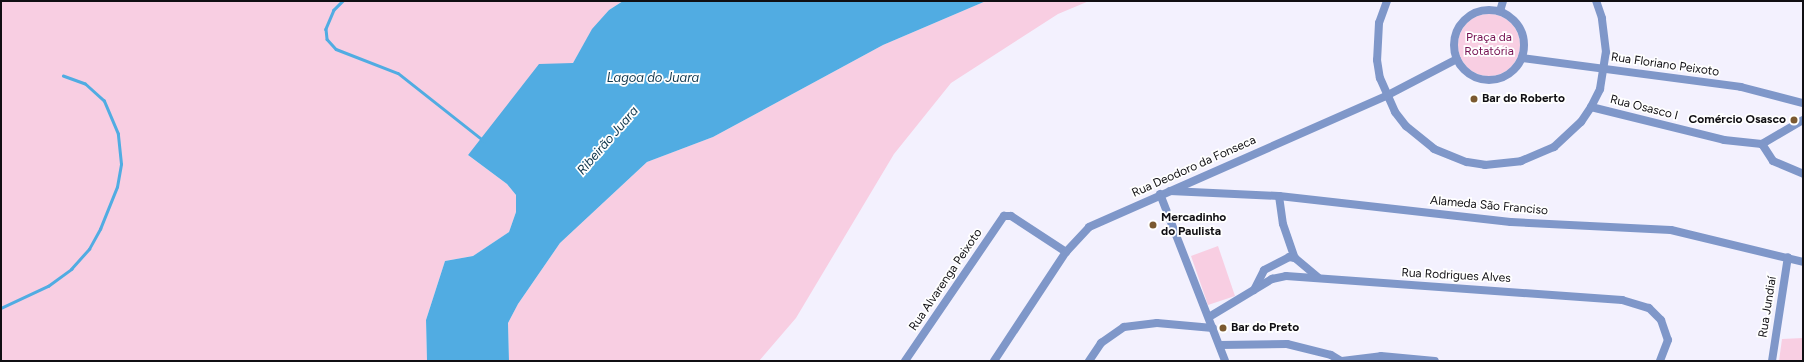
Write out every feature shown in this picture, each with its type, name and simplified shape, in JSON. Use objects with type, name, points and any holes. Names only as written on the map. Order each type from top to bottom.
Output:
[{"type":"street","points":[[1387,1],[1379,23],[1376,41],[1380,78],[1386,96],[1406,126],[1428,146],[1450,157],[1485,165],[1521,161],[1554,147],[1576,127],[1591,107],[1605,69],[1606,35],[1596,1]]},
{"type":"street","points":[[1500,12],[1503,1]]},
{"type":"street","points":[[1478,12],[1500,12],[1512,19],[1521,30],[1524,39],[1522,58],[1507,76],[1484,80],[1468,72],[1457,59],[1456,36],[1468,17],[1478,12]]},
{"type":"street","name":"Rua Floriano Peixoto","points":[[1522,58],[1741,87],[1803,103]]},
{"type":"street","name":"Rua Deodoro da Fonseca","points":[[994,361],[1066,252],[1088,227],[1160,194],[1170,191],[1386,96],[1457,59]]},
{"type":"street","name":"Rua Osasco I","points":[[1591,107],[1724,140],[1762,144]]},
{"type":"street","points":[[1803,120],[1762,144],[1773,160],[1803,174]]},
{"type":"street","name":"Alameda São Franciso","points":[[1170,191],[1279,196],[1511,222],[1671,230],[1788,257],[1803,262]]},
{"type":"street","points":[[1160,194],[1209,316],[1225,361]]},
{"type":"street","points":[[1279,196],[1282,224],[1294,258],[1318,277]]},
{"type":"street","name":"Rua Alvarenga Peixoto","points":[[905,361],[1004,216],[1008,216],[1066,252]]},
{"type":"street","points":[[1254,290],[1264,270],[1289,257],[1294,258]]},
{"type":"street","name":"Rua Jundiaí","points":[[1772,361],[1788,257]]},
{"type":"street","name":"Rua Rodrigues Alves","points":[[1209,316],[1272,279],[1286,276],[1318,277],[1631,302],[1655,313],[1665,327],[1668,346],[1660,361]]},
{"type":"street","points":[[1089,361],[1101,343],[1124,326],[1157,323],[1213,328]]},
{"type":"street","points":[[1220,345],[1287,344],[1331,355],[1342,361],[1365,357],[1435,361]]},
{"type":"green space","points":[[1,1],[623,1],[609,10],[593,29],[573,63],[488,133],[468,155],[507,184],[516,195],[516,212],[509,232],[473,256],[445,261],[426,320],[427,361],[1,361]]},
{"type":"green space","points":[[986,1],[1089,1],[1058,14],[951,83],[894,154],[796,318],[759,361],[509,361],[508,323],[518,304],[560,243],[647,162],[713,137],[883,45]]},
{"type":"green space","name":"Praça da Rotatória","points":[[1489,14],[1501,16],[1511,23],[1518,33],[1520,45],[1518,57],[1511,67],[1501,74],[1489,76],[1477,74],[1467,67],[1460,57],[1458,45],[1460,33],[1467,23],[1477,16]]},
{"type":"green space","points":[[1218,246],[1235,296],[1208,305],[1191,256]]},
{"type":"green space","points":[[1803,338],[1803,361],[1779,361],[1782,339]]},
{"type":"water","name":"Lagoa do Juara","points":[[623,1],[986,1],[883,45],[713,137],[647,162],[560,243],[518,304],[508,323],[509,361],[427,361],[426,320],[445,261],[473,256],[509,232],[516,212],[516,195],[507,184],[468,155],[539,64],[573,63],[592,29],[609,10]]},
{"type":"waterway","points":[[343,1],[334,10],[326,29],[327,39],[336,49],[398,73],[484,141]]},
{"type":"waterway","points":[[1,308],[48,286],[71,269],[89,249],[100,229],[117,187],[121,164],[118,134],[104,101],[85,84],[63,76]]},
{"type":"place","name":"Bar do Roberto","points":[[1474,99]]},
{"type":"place","name":"Comércio Osasco","points":[[1794,120]]},
{"type":"place","name":"Mercadinho do Paulista","points":[[1153,225]]},
{"type":"place","name":"Bar do Preto","points":[[1223,328]]},
{"type":"water label","name":"Ribeirão Juara","points":[[608,141]]}]
